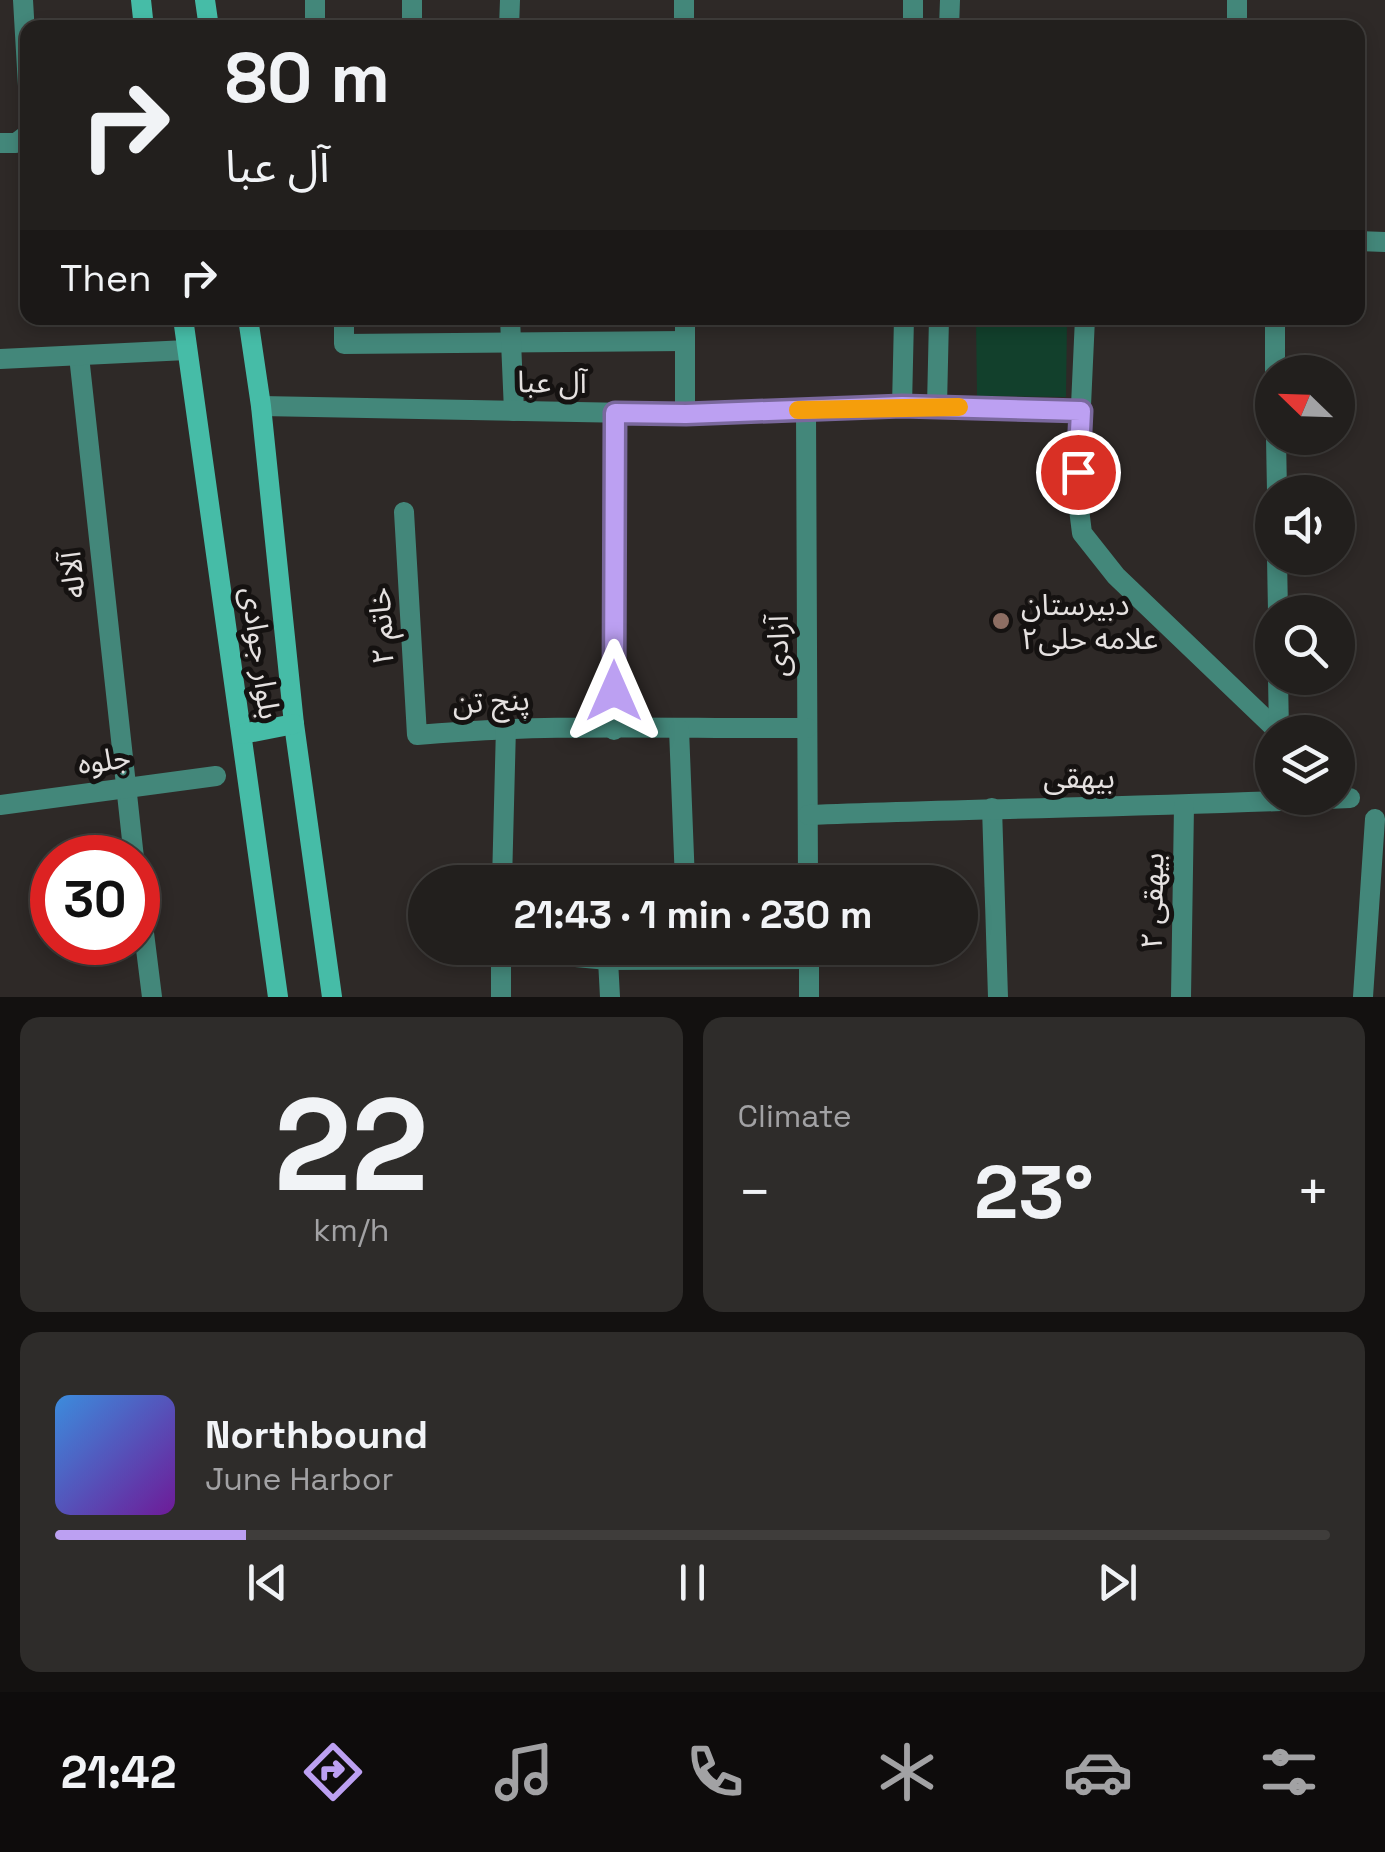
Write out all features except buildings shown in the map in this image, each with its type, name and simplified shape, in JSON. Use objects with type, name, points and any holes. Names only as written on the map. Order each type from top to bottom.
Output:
[{"type":"street","name":"بلوار جوادی","points":[[184,325],[278,997]]},
{"type":"street","name":"بلوار جوادی","points":[[249,325],[294,724],[332,997]]},
{"type":"street","points":[[344,325],[344,344],[685,340]]},
{"type":"street","points":[[510,325],[514,411]]},
{"type":"street","points":[[685,325],[686,414]]},
{"type":"street","points":[[902,406],[904,325]]},
{"type":"street","points":[[937,406],[939,325]]},
{"type":"street","points":[[1086,325],[1078,512],[1087,541],[1126,586],[1261,715]]},
{"type":"street","points":[[1275,325],[1275,355]]},
{"type":"street","points":[[0,359],[187,350]]},
{"type":"street","name":"آلاله","points":[[78,356],[131,835]]},
{"type":"street","name":"آل عبا","points":[[261,406],[686,414],[902,406],[1081,411]]},
{"type":"street","name":"آزادی","points":[[806,410],[808,865]]},
{"type":"street","points":[[614,730],[615,413]]},
{"type":"street","name":"خاتم ۲","points":[[404,512],[418,736]]},
{"type":"street","points":[[242,734],[294,724]]},
{"type":"street","points":[[502,865],[506,727]]},
{"type":"street","name":"پنج تن","points":[[418,736],[506,727],[807,728]]},
{"type":"street","points":[[679,729],[684,865]]},
{"type":"street","name":"جلوه","points":[[0,805],[216,776]]},
{"type":"street","name":"بیهقی","points":[[808,815],[1184,806],[1255,800]]},
{"type":"street","points":[[1355,802],[1380,824],[1363,997]]},
{"type":"street","name":"بیهقی ۲","points":[[1181,997],[1184,806]]},
{"type":"street","points":[[992,808],[998,997]]},
{"type":"street","points":[[148,965],[152,997]]},
{"type":"street","points":[[501,965],[501,997]]},
{"type":"street","points":[[608,965],[610,997]]},
{"type":"street","points":[[809,965],[809,997]]},
{"type":"green space","points":[[976,325],[1067,325],[1066,397],[977,396]]},
{"type":"slow traffic","points":[[798,410],[959,407]]},
{"type":"place","name":"دبیرستان علامه حلی۲","points":[[1001,621]]},
{"type":"route","points":[[614,691],[615,413],[902,406],[1081,411],[1078,472]]}]
